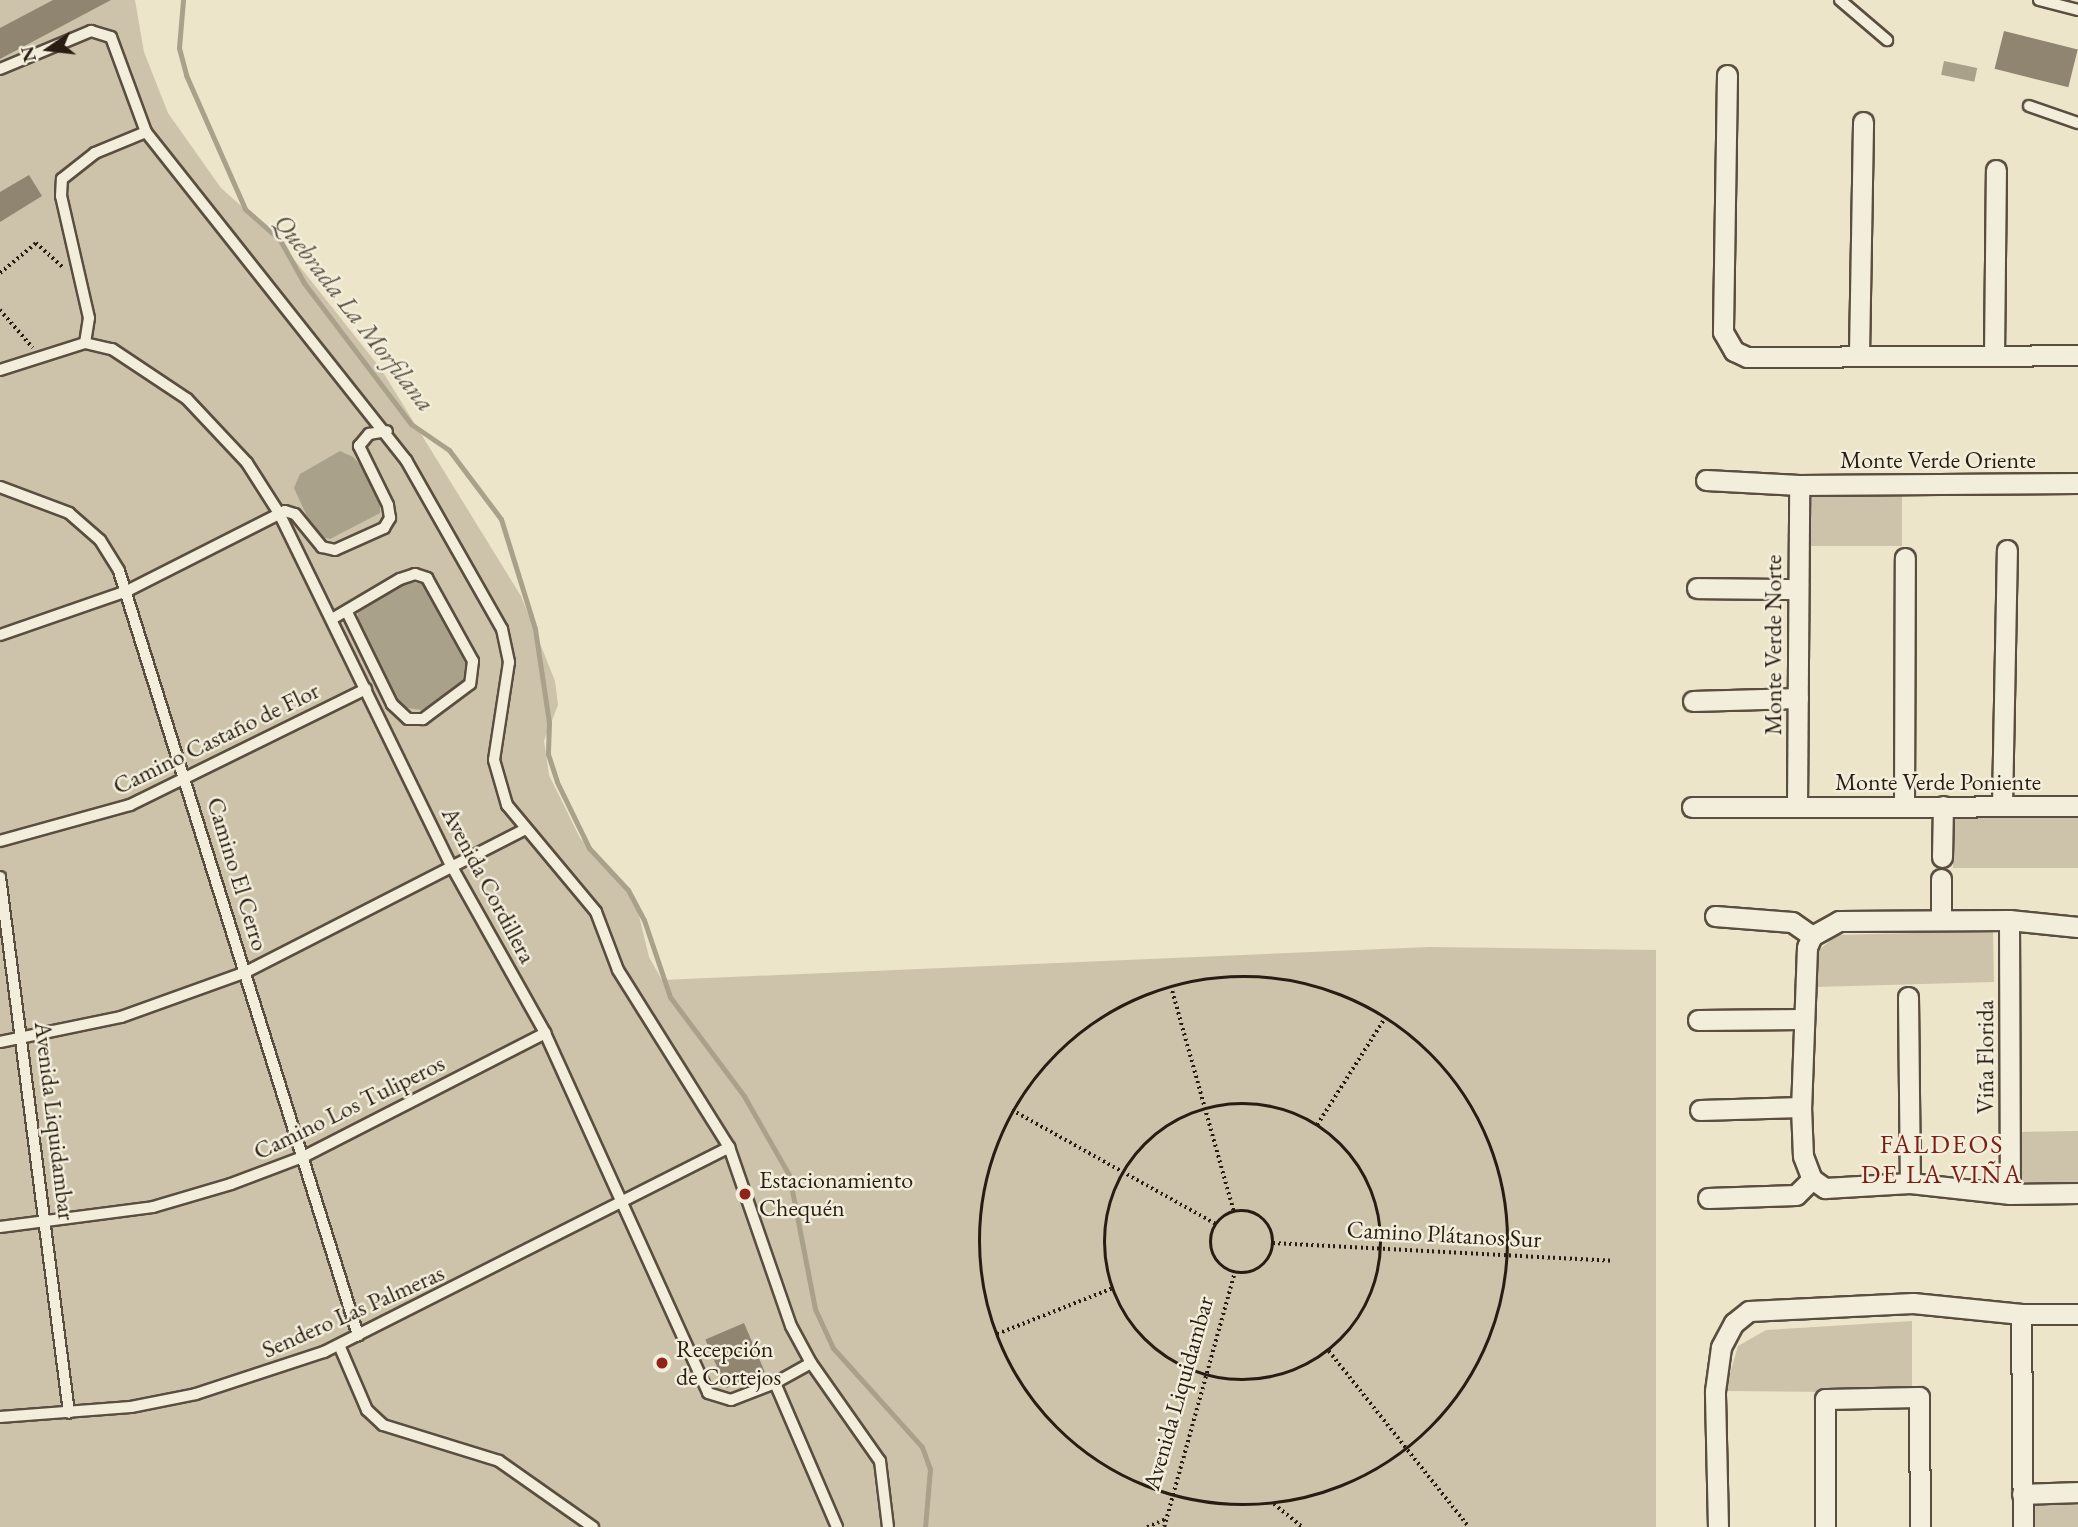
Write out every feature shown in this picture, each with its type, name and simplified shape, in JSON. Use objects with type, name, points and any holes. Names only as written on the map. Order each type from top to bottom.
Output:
[{"type":"street","points":[[1727,75],[1725,339],[1734,351],[1748,357],[1859,354],[2078,355]]},
{"type":"street","points":[[1859,354],[1863,122]]},
{"type":"street","points":[[1994,355],[1996,170]]},
{"type":"street","name":"Monte Verde Oriente","points":[[1706,480],[1799,485],[2078,483]]},
{"type":"street","name":"Monte Verde Norte","points":[[1797,806],[1799,485]]},
{"type":"street","points":[[2002,806],[2007,550]]},
{"type":"street","points":[[1903,806],[1905,558]]},
{"type":"street","points":[[1697,588],[1798,590]]},
{"type":"street","points":[[1693,701],[1798,698]]},
{"type":"street","points":[[1942,857],[1943,806]]},
{"type":"street","name":"Monte Verde Poniente","points":[[1692,807],[2078,806]]},
{"type":"street","points":[[1941,879],[1941,919]]},
{"type":"street","points":[[1715,916],[1792,922],[1812,936]]},
{"type":"street","points":[[1812,936],[1839,921],[2009,920],[2078,927]]},
{"type":"street","name":"Viña Florida","points":[[2009,920],[2010,1194]]},
{"type":"street","points":[[1812,936],[1803,1019],[1801,1107],[1803,1156],[1812,1179],[1825,1188],[1910,1183],[2010,1194],[2078,1193]]},
{"type":"street","points":[[1908,997],[1910,1183]]},
{"type":"street","points":[[1698,1020],[1803,1019]]},
{"type":"street","points":[[1700,1110],[1801,1107]]},
{"type":"street","points":[[1707,1198],[1796,1195],[1812,1179]]},
{"type":"street","points":[[1718,1527],[1715,1391],[1721,1348],[1734,1323],[1749,1311],[1913,1303],[2021,1314],[2078,1314]]},
{"type":"street","points":[[2021,1314],[2023,1527]]},
{"type":"street","points":[[1825,1527],[1825,1399],[1919,1397],[1920,1527]]},
{"type":"street","points":[[2022,1494],[2078,1492]]},
{"type":"lane","points":[[1840,0],[1887,40]]},
{"type":"lane","points":[[2039,0],[2078,10]]},
{"type":"lane","points":[[0,69],[92,31],[105,32],[111,37],[146,132],[387,431],[455,539],[502,629],[509,662],[494,748],[495,771],[507,805],[596,912],[618,970],[729,1147],[783,1306],[811,1363],[880,1461],[888,1527]]},
{"type":"lane","points":[[2029,106],[2078,123]]},
{"type":"lane","points":[[0,370],[85,343],[89,318],[61,196],[62,179],[95,153],[146,132]]},
{"type":"lane","name":"Avenida Cordillera","points":[[85,343],[112,349],[187,399],[247,463],[279,513],[452,867],[545,1033],[625,1204],[708,1393],[731,1400],[775,1384],[811,1363]]},
{"type":"lane","points":[[0,635],[127,591],[279,513],[291,510],[315,541],[335,550],[384,528],[390,517],[388,505],[359,446],[369,434],[387,431]]},
{"type":"lane","name":"Camino El Cerro","points":[[0,486],[56,506],[90,529],[110,554],[127,591],[305,1156],[358,1335]]},
{"type":"lane","points":[[332,619],[400,579],[415,573],[427,578],[473,661],[470,684],[423,719],[408,719],[392,704],[346,612]]},
{"type":"lane","name":"Camino Castaño de Flor","points":[[0,841],[84,821],[186,781],[366,689]]},
{"type":"lane","points":[[0,1042],[121,1017],[246,972],[526,829]]},
{"type":"lane","name":"Avenida Liquidambar","points":[[0,877],[24,1039],[69,1413]]},
{"type":"lane","name":"Camino Los Tuliperos","points":[[0,1227],[153,1207],[305,1156],[545,1033]]},
{"type":"lane","name":"Sendero Las Palmeras","points":[[0,1417],[69,1413],[196,1394],[339,1345],[625,1204],[729,1147]]},
{"type":"lane","points":[[339,1345],[367,1410],[383,1425],[499,1461],[593,1527]]},
{"type":"lane","points":[[775,1384],[837,1527]]},
{"type":"path","points":[[0,274],[36,243],[80,283]]},
{"type":"path","points":[[0,310],[41,358]]},
{"type":"path","points":[[1227,977],[1282,979],[1335,993],[1385,1018],[1434,1059],[1473,1111],[1500,1181],[1507,1255],[1502,1297],[1482,1356],[1448,1409],[1408,1449],[1356,1481],[1274,1504],[1234,1506],[1170,1496],[1114,1471],[1064,1435],[1025,1388],[997,1334],[982,1273],[982,1210],[993,1160],[1012,1110],[1054,1057],[1089,1026],[1129,1003],[1171,986],[1227,977]]},
{"type":"path","points":[[1171,986],[1234,1211]]},
{"type":"path","points":[[1317,1125],[1385,1018]]},
{"type":"path","points":[[1255,1104],[1317,1125],[1340,1144],[1363,1175],[1379,1219],[1381,1249],[1366,1305],[1329,1350],[1272,1378],[1229,1380],[1205,1375],[1160,1353],[1140,1335],[1113,1289],[1106,1228],[1124,1172],[1153,1137],[1205,1109],[1255,1104]]},
{"type":"path","points":[[1012,1110],[1216,1224]]},
{"type":"path","points":[[1234,1211],[1261,1217],[1273,1243],[1260,1266],[1235,1271],[1213,1252],[1216,1224],[1234,1211]]},
{"type":"path","name":"Camino Plátanos Sur","points":[[1273,1243],[1613,1261]]},
{"type":"path","name":"Avenida Liquidambar","points":[[1164,1527],[1170,1496],[1235,1271]]},
{"type":"path","points":[[997,1334],[1113,1289]]},
{"type":"path","points":[[1329,1350],[1469,1527]]},
{"type":"path","points":[[1274,1504],[1302,1527]]},
{"type":"path","points":[[1147,1527],[1166,1519]]},
{"type":"shaded area","points":[[0,0],[135,0],[144,52],[168,113],[221,188],[277,238],[381,369],[521,596],[555,681],[558,705],[544,741],[549,775],[580,838],[635,899],[649,957],[662,980],[1429,947],[1656,950],[1656,1527],[0,1527]]},
{"type":"shaded area","points":[[1944,61],[1977,68],[1974,82],[1941,75]]},
{"type":"shaded area","points":[[340,451],[353,457],[364,469],[380,498],[380,513],[330,539],[316,536],[294,488],[300,474]]},
{"type":"shaded area","points":[[1809,491],[1902,491],[1902,546],[1809,546]]},
{"type":"shaded area","points":[[413,582],[426,585],[471,675],[463,686],[422,710],[400,707],[357,623],[358,613],[371,599],[396,583]]},
{"type":"shaded area","points":[[1953,816],[2078,816],[2078,868],[1953,868]]},
{"type":"shaded area","points":[[1993,931],[1994,982],[1815,987],[1814,954],[1837,935]]},
{"type":"shaded area","points":[[2078,1131],[2078,1183],[2020,1183],[2015,1179],[2016,1132]]},
{"type":"shaded area","points":[[1912,1321],[1912,1393],[1725,1391],[1738,1346],[1766,1330]]},
{"type":"shaded area","points":[[2027,1497],[2078,1497],[2078,1527],[2027,1527]]},
{"type":"building","points":[[53,0],[111,0],[0,59],[0,28]]},
{"type":"building","points":[[2004,31],[2078,49],[2068,87],[1995,69]]},
{"type":"building","points":[[29,175],[42,196],[0,222],[0,192]]},
{"type":"building","points":[[744,1323],[765,1372],[726,1388],[705,1339]]},
{"type":"waterway","name":"Quebrada La Morfilana","points":[[183,0],[179,48],[186,75],[245,209],[280,240],[304,283],[411,424],[449,450],[501,519],[535,629],[549,723],[548,754],[557,782],[589,848],[628,890],[644,920],[670,997],[744,1096],[789,1175],[815,1309],[833,1348],[922,1447],[930,1469],[925,1527]]},
{"type":"place","name":"Estacionamiento Chequén","points":[[745,1194]]},
{"type":"place","name":"Recepción de Cortejos","points":[[662,1363]]},
{"type":"district","name":"FALDEOS DE LA VIÑA","points":[[1942,1160]]}]
